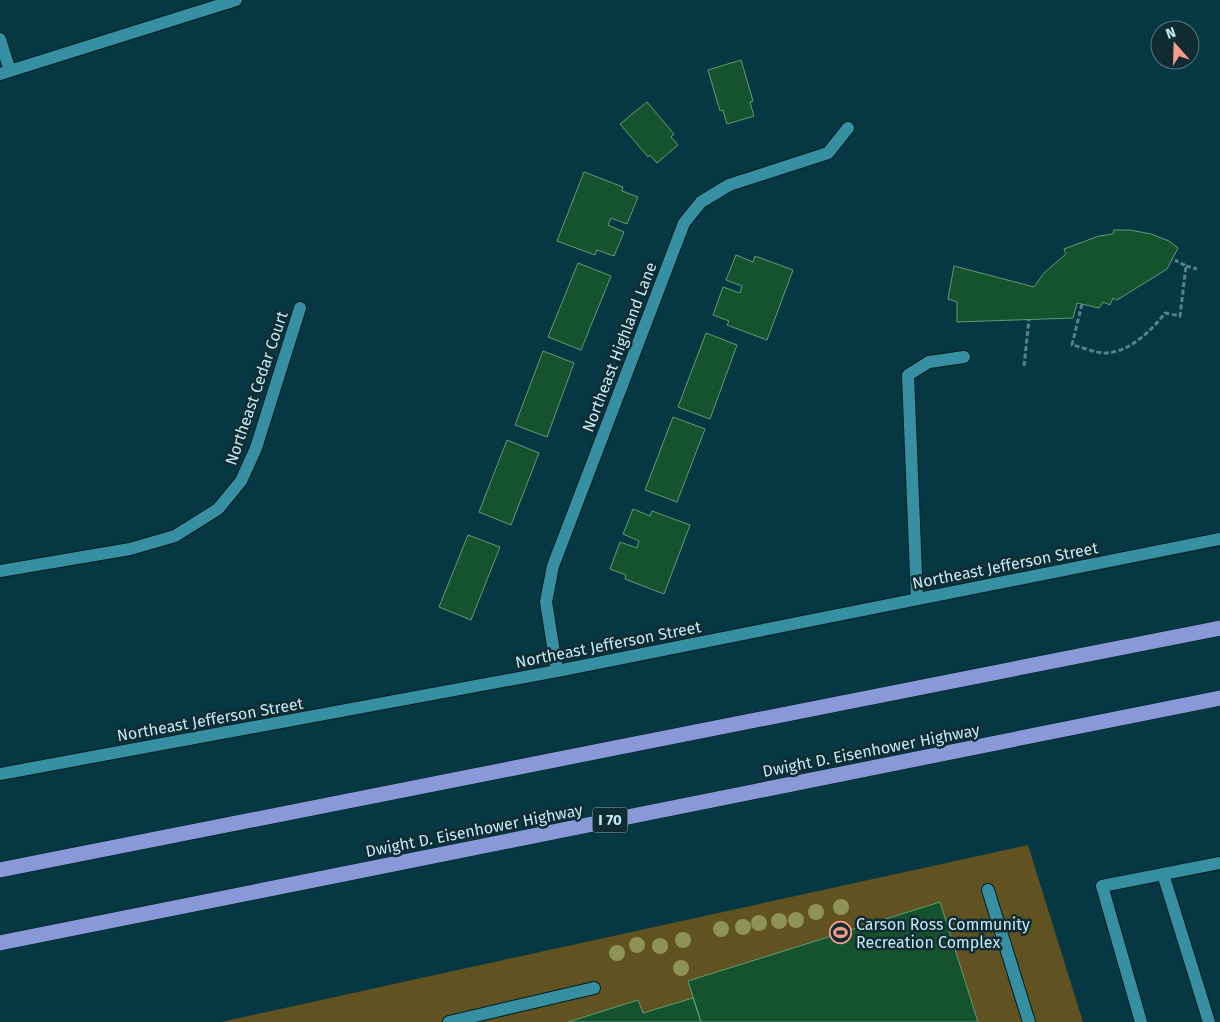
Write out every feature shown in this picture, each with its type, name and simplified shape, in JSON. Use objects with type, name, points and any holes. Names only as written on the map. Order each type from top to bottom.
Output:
[{"type":"highway","points":[[0,870],[1220,628]]},
{"type":"highway","name":"Dwight D. Eisenhower Highway","points":[[0,943],[1220,698]]},
{"type":"street","points":[[0,39],[5,72],[236,0]]},
{"type":"street","name":"Northeast Highland Lane","points":[[557,671],[546,602],[552,566],[684,223],[701,202],[729,185],[828,153],[848,128]]},
{"type":"street","name":"Northeast Cedar Court","points":[[0,572],[130,549],[175,536],[218,509],[241,481],[256,448],[300,308]]},
{"type":"street","points":[[918,599],[908,375],[929,362],[964,357]]},
{"type":"street","name":"Northeast Jefferson Street","points":[[0,774],[557,671],[1220,539]]},
{"type":"street","points":[[1141,1022],[1102,886],[1220,863]]},
{"type":"street","points":[[1163,874],[1209,1022]]},
{"type":"street","points":[[988,890],[1029,1022]]},
{"type":"street","points":[[449,1022],[594,988]]},
{"type":"path","points":[[1175,260],[1197,270]]},
{"type":"path","points":[[1082,304],[1072,344],[1103,353],[1124,348],[1142,338],[1158,323],[1165,313],[1180,316],[1186,266]]},
{"type":"path","points":[[1024,366],[1029,319]]},
{"type":"shaded area","name":"Carson Ross Community Recreation Complex","points":[[1028,845],[1083,1022],[221,1022]]},
{"type":"building","points":[[741,60],[753,101],[750,102],[754,116],[727,124],[723,110],[720,111],[708,70]]},
{"type":"building","points":[[647,102],[674,134],[671,137],[678,145],[657,163],[650,155],[648,157],[620,124]]},
{"type":"building","points":[[584,172],[623,187],[622,191],[638,197],[627,224],[611,218],[608,225],[624,232],[614,256],[597,250],[595,255],[557,241]]},
{"type":"building","points":[[1114,230],[1130,230],[1151,234],[1169,241],[1178,248],[1167,269],[1117,300],[1113,298],[1110,305],[1103,302],[1099,308],[1077,303],[1073,318],[957,322],[957,302],[948,299],[954,266],[1034,287],[1044,273],[1066,254],[1064,249],[1099,236],[1113,234]]},
{"type":"building","points":[[736,255],[753,262],[755,256],[793,270],[767,340],[727,325],[729,321],[713,315],[723,287],[740,293],[742,286],[726,280]]},
{"type":"building","points":[[578,263],[611,276],[581,350],[548,337]]},
{"type":"building","points":[[706,333],[737,345],[710,419],[678,407]]},
{"type":"building","points":[[543,351],[574,363],[547,437],[515,425]]},
{"type":"building","points":[[673,417],[705,429],[677,502],[645,490]]},
{"type":"building","points":[[507,440],[539,453],[511,525],[479,512]]},
{"type":"building","points":[[633,509],[650,516],[652,511],[690,525],[664,594],[625,579],[626,575],[610,569],[620,542],[637,548],[639,541],[623,534]]},
{"type":"building","points":[[468,535],[500,547],[471,620],[439,607]]},
{"type":"building","points":[[940,902],[978,1022],[701,1022],[688,981]]},
{"type":"building","points":[[693,998],[701,1022],[568,1022],[638,1000],[643,1013]]},
{"type":"place","name":"Carson Ross Community Recreation Complex","points":[[840,933]]}]
